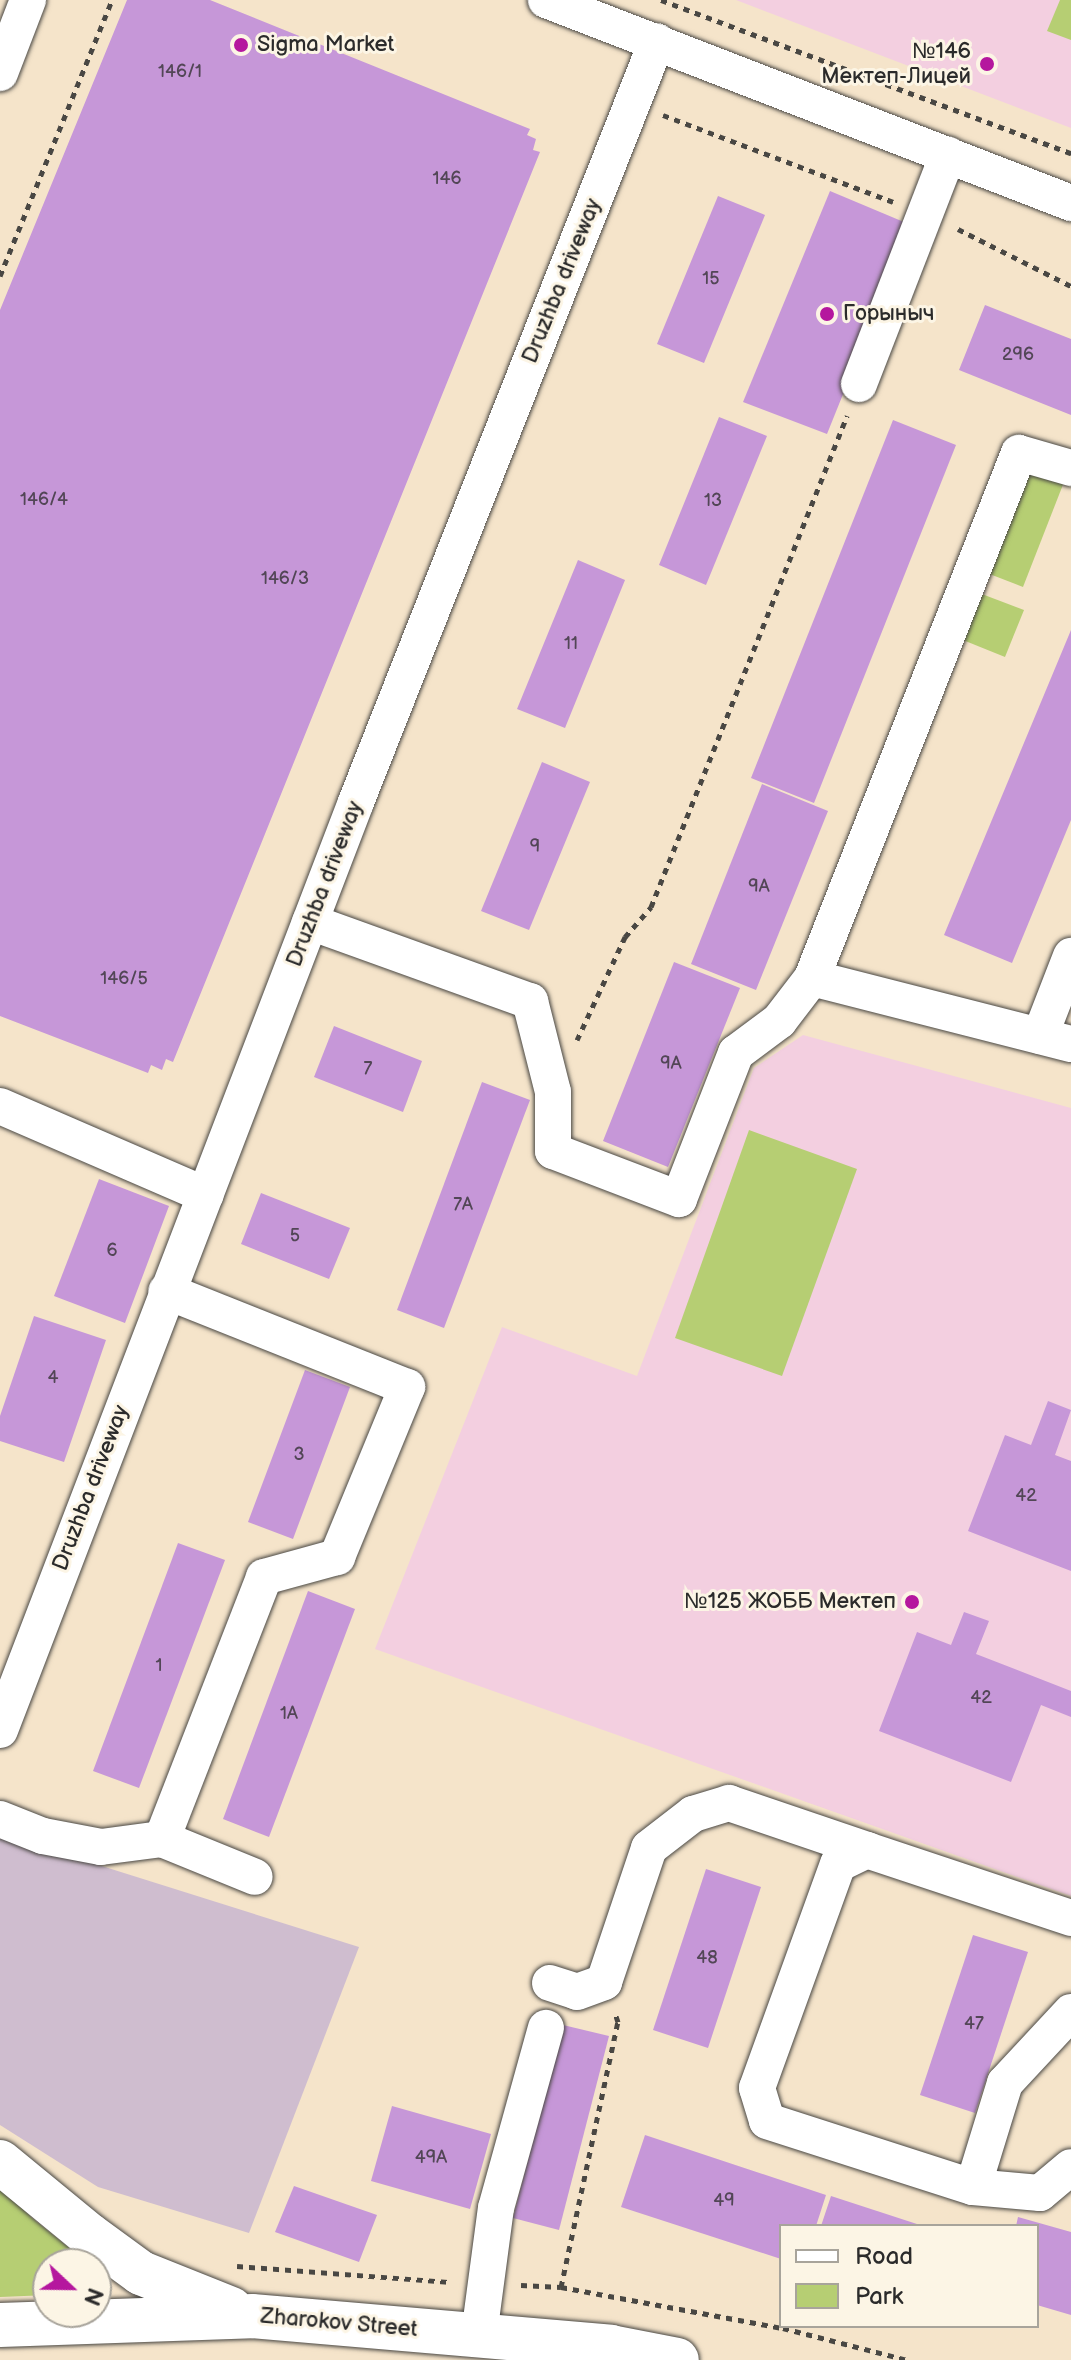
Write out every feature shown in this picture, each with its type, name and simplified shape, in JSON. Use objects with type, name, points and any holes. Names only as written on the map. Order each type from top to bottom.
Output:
[{"type":"main road","points":[[0,2162],[141,2273],[209,2303],[252,2316]]},
{"type":"main road","name":"Zharokov Street","points":[[0,2325],[252,2316],[611,2347],[677,2360]]},
{"type":"street","points":[[0,73],[28,0]]},
{"type":"street","points":[[546,0],[641,23],[948,155],[1071,203]]},
{"type":"street","name":"Druzhba driveway","points":[[0,1730],[166,1291],[632,103],[641,23]]},
{"type":"street","points":[[859,384],[948,155]]},
{"type":"street","points":[[310,922],[530,1001],[553,1092],[553,1151],[679,1199],[736,1053],[779,1021],[812,978],[1019,453],[1071,468]]},
{"type":"street","points":[[812,978],[1056,1040],[1071,956]]},
{"type":"street","points":[[0,1106],[206,1195]]},
{"type":"street","points":[[162,1839],[264,1577],[337,1557],[407,1387],[166,1291]]},
{"type":"street","points":[[550,1983],[577,1992],[604,1982],[649,1848],[693,1814],[729,1803],[1071,1918]]},
{"type":"street","points":[[0,1819],[43,1836],[101,1847],[162,1839],[255,1877]]},
{"type":"street","points":[[867,1850],[838,1864],[757,2088],[767,2121],[973,2187],[1040,2193],[1071,2167]]},
{"type":"street","points":[[973,2187],[1005,2083],[1071,2012]]},
{"type":"street","points":[[479,2335],[496,2208],[546,2028]]},
{"type":"path","points":[[0,276],[112,0]]},
{"type":"path","points":[[661,0],[1071,153]]},
{"type":"path","points":[[632,103],[925,215],[1071,286]]},
{"type":"path","points":[[553,1092],[625,937],[651,907],[859,384]]},
{"type":"path","points":[[561,2287],[618,2022],[604,1982]]},
{"type":"path","points":[[224,2265],[561,2287],[779,2327]]},
{"type":"path","points":[[783,2328],[908,2360]]},
{"type":"shaded area","name":"№146 Мектеп-Лицей","points":[[736,0],[1071,0],[1071,128]]},
{"type":"shaded area","name":"№125 ЖОББ Мектеп","points":[[803,1035],[1071,1108],[1071,1896],[375,1649],[502,1327],[637,1376],[754,1068]]},
{"type":"shaded area","points":[[0,1834],[359,1947],[249,2233],[98,2187],[0,2125]]},
{"type":"green space","points":[[1060,0],[1071,0],[1071,40],[1047,31]]},
{"type":"green space","points":[[1014,463],[1064,482],[1023,587],[974,568]]},
{"type":"green space","points":[[966,588],[1024,610],[1005,657],[948,634]]},
{"type":"green space","points":[[749,1130],[857,1169],[782,1376],[675,1338]]},
{"type":"green space","points":[[0,2186],[32,2218],[69,2248],[32,2248],[32,2296],[0,2297]]},
{"type":"building","points":[[127,0],[210,0],[530,129],[527,135],[536,139],[533,150],[540,152],[173,1062],[166,1059],[162,1070],[151,1065],[148,1073],[0,1016],[0,310]]},
{"type":"building","name":"Горыныч","points":[[830,191],[911,225],[827,434],[743,402]]},
{"type":"building","points":[[718,196],[765,215],[704,363],[657,344]]},
{"type":"building","points":[[985,305],[1071,339],[1071,415],[959,370]]},
{"type":"building","points":[[719,417],[767,436],[706,585],[659,565]]},
{"type":"building","points":[[893,420],[956,445],[814,803],[751,778]]},
{"type":"building","points":[[578,560],[625,580],[565,728],[517,709]]},
{"type":"building","points":[[1071,630],[1071,820],[1012,963],[944,935]]},
{"type":"building","points":[[542,762],[590,782],[529,930],[481,911]]},
{"type":"building","points":[[762,784],[828,811],[756,990],[691,964]]},
{"type":"building","points":[[674,962],[740,988],[668,1167],[603,1141]]},
{"type":"building","points":[[334,1026],[422,1061],[403,1112],[314,1077]]},
{"type":"building","points":[[482,1082],[530,1100],[444,1328],[397,1310]]},
{"type":"building","points":[[99,1179],[169,1206],[125,1323],[54,1296]]},
{"type":"building","points":[[261,1193],[350,1228],[329,1279],[241,1244]]},
{"type":"building","points":[[34,1316],[106,1340],[64,1462],[0,1441],[0,1416]]},
{"type":"building","points":[[305,1370],[350,1387],[293,1539],[248,1522]]},
{"type":"building","points":[[1048,1401],[1071,1410],[1055,1455],[1071,1461],[1071,1571],[968,1531],[1005,1435],[1031,1445]]},
{"type":"building","points":[[178,1543],[225,1560],[139,1788],[93,1771]]},
{"type":"building","points":[[308,1591],[355,1609],[269,1837],[223,1819]]},
{"type":"building","points":[[964,1612],[989,1621],[976,1654],[1071,1691],[1071,1717],[1041,1705],[1011,1782],[879,1731],[917,1632],[951,1645]]},
{"type":"building","points":[[706,1869],[761,1887],[708,2048],[653,2030]]},
{"type":"building","points":[[973,1935],[1028,1952],[975,2113],[920,2095]]},
{"type":"building","points":[[563,2025],[609,2036],[559,2230],[513,2218]]},
{"type":"building","points":[[392,2106],[491,2134],[470,2209],[371,2181]]},
{"type":"building","points":[[645,2135],[826,2195],[817,2224],[779,2224],[779,2258],[621,2207]]},
{"type":"building","points":[[294,2186],[377,2215],[359,2262],[275,2232]]},
{"type":"building","points":[[831,2196],[917,2224],[822,2224]]},
{"type":"building","points":[[1018,2217],[1071,2232],[1071,2315],[1039,2306],[1039,2224],[1016,2224]]},
{"type":"place","name":"Sigma Market","points":[[241,45]]},
{"type":"place","name":"№146 Мектеп-Лицей","points":[[987,64]]},
{"type":"place","name":"Горыныч","points":[[827,314]]},
{"type":"place","name":"№125 ЖОББ Мектеп","points":[[912,1602]]}]
